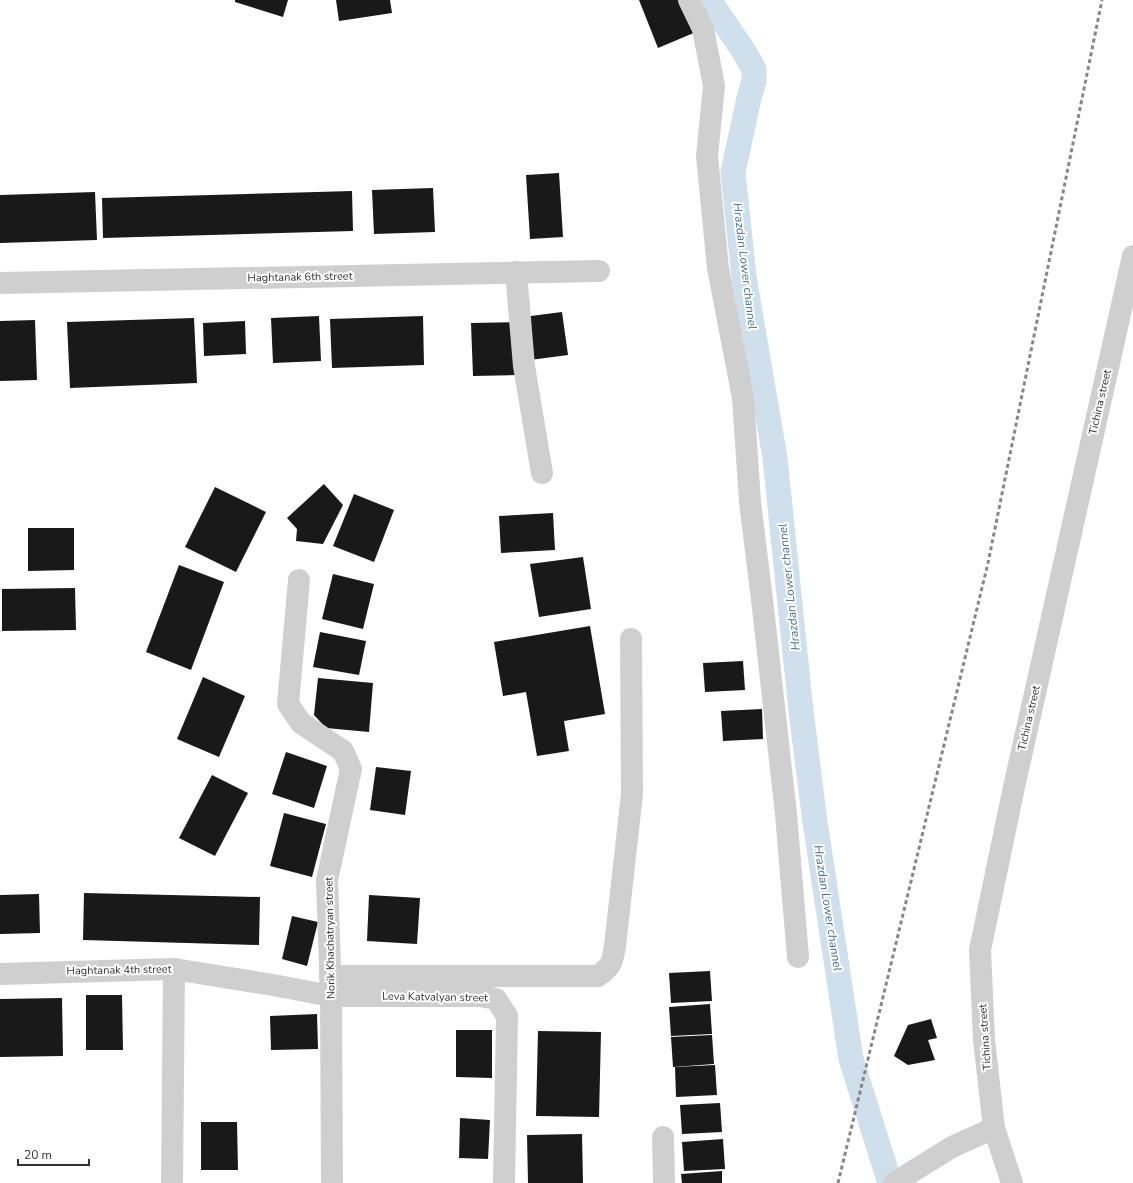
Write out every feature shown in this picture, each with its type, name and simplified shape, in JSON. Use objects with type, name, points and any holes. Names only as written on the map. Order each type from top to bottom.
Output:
[{"type":"street","points":[[689,0],[704,29],[714,86],[707,156],[718,268],[743,398],[750,502],[786,814],[798,958]]},
{"type":"street","name":"Tichina street","points":[[1012,1183],[994,1128],[984,1040],[980,950],[1016,779],[1133,256]]},
{"type":"street","name":"Haghtanak 6th street","points":[[0,283],[600,271]]},
{"type":"street","points":[[516,272],[524,366],[542,474]]},
{"type":"street","name":"Norik Khachatryan street","points":[[299,580],[288,704],[301,723],[343,752],[351,769],[327,880],[331,986],[332,1183]]},
{"type":"street","points":[[331,986],[598,976],[605,971],[612,962],[615,946],[632,794],[631,639]]},
{"type":"street","points":[[172,1183],[174,968]]},
{"type":"street","name":"Haghtanak 4th street","points":[[0,974],[174,968],[273,984],[331,986]]},
{"type":"street","name":"Leva Katvalyan street","points":[[331,986],[480,996],[496,999],[507,1016],[504,1183]]},
{"type":"street","points":[[894,1183],[952,1147],[994,1128]]},
{"type":"street","points":[[663,1137],[664,1183]]},
{"type":"building","points":[[235,0],[288,0],[283,17],[235,2]]},
{"type":"building","points":[[336,0],[390,0],[392,13],[339,21]]},
{"type":"building","points":[[639,0],[683,0],[696,32],[658,48]]},
{"type":"building","points":[[559,173],[563,237],[530,239],[526,175]]},
{"type":"building","points":[[433,188],[435,232],[374,234],[372,190]]},
{"type":"building","points":[[352,191],[353,231],[103,238],[102,198]]},
{"type":"building","points":[[95,192],[97,240],[0,243],[0,195]]},
{"type":"building","points":[[562,312],[568,355],[530,360],[523,317]]},
{"type":"building","points":[[319,316],[321,361],[273,363],[271,318]]},
{"type":"building","points":[[423,316],[424,365],[332,368],[330,319]]},
{"type":"building","points":[[194,318],[197,383],[70,388],[67,322]]},
{"type":"building","points":[[35,320],[37,380],[0,381],[0,321]]},
{"type":"building","points":[[245,321],[246,354],[204,356],[203,323]]},
{"type":"building","points":[[516,322],[518,375],[473,376],[471,323]]},
{"type":"building","points":[[324,484],[343,505],[323,544],[296,541],[297,529],[287,518]]},
{"type":"building","points":[[215,487],[266,512],[236,572],[185,547]]},
{"type":"building","points":[[354,494],[394,510],[374,562],[333,546]]},
{"type":"building","points":[[553,513],[555,550],[501,553],[499,516]]},
{"type":"building","points":[[28,528],[74,528],[74,570],[28,571]]},
{"type":"building","points":[[583,557],[591,609],[539,617],[530,564]]},
{"type":"building","points":[[179,565],[224,582],[191,670],[146,652]]},
{"type":"building","points":[[333,574],[374,584],[363,629],[322,619]]},
{"type":"building","points":[[75,588],[76,630],[2,631],[2,589]]},
{"type":"building","points":[[590,626],[605,714],[564,721],[569,751],[537,756],[526,692],[503,696],[494,642]]},
{"type":"building","points":[[320,632],[366,641],[359,675],[313,667]]},
{"type":"building","points":[[743,661],[745,690],[705,692],[703,663]]},
{"type":"building","points":[[203,677],[245,696],[219,757],[177,739]]},
{"type":"building","points":[[318,678],[373,683],[369,732],[326,728],[314,715]]},
{"type":"building","points":[[762,709],[763,739],[723,741],[721,711]]},
{"type":"building","points":[[286,752],[327,766],[314,808],[272,794]]},
{"type":"building","points":[[376,767],[411,771],[405,815],[370,810]]},
{"type":"building","points":[[212,775],[248,793],[215,856],[179,838]]},
{"type":"building","points":[[284,813],[326,824],[312,877],[270,866]]},
{"type":"building","points":[[84,893],[260,897],[259,945],[83,940]]},
{"type":"building","points":[[39,894],[40,933],[0,934],[0,895]]},
{"type":"building","points":[[369,895],[420,898],[417,944],[367,941]]},
{"type":"building","points":[[292,916],[318,922],[307,966],[282,959]]},
{"type":"building","points":[[710,971],[712,1001],[671,1003],[669,973]]},
{"type":"building","points":[[86,995],[122,995],[123,1050],[86,1050]]},
{"type":"building","points":[[62,998],[63,1056],[0,1057],[0,999]]},
{"type":"building","points":[[710,1004],[712,1034],[671,1036],[669,1007]]},
{"type":"building","points":[[317,1014],[318,1049],[271,1050],[270,1016]]},
{"type":"building","points":[[931,1019],[937,1038],[928,1040],[935,1060],[908,1065],[894,1056],[908,1025]]},
{"type":"building","points":[[456,1030],[492,1030],[492,1078],[456,1077]]},
{"type":"building","points":[[538,1031],[601,1032],[599,1117],[536,1116]]},
{"type":"building","points":[[712,1035],[714,1064],[673,1067],[671,1037]]},
{"type":"building","points":[[715,1065],[717,1095],[676,1097],[675,1067]]},
{"type":"building","points":[[720,1103],[722,1132],[682,1134],[680,1105]]},
{"type":"building","points":[[460,1118],[490,1120],[488,1159],[459,1158]]},
{"type":"building","points":[[201,1122],[237,1122],[238,1170],[201,1170]]},
{"type":"building","points":[[582,1134],[583,1183],[528,1183],[527,1135]]},
{"type":"building","points":[[723,1139],[725,1169],[684,1171],[682,1142]]},
{"type":"building","points":[[722,1171],[722,1183],[682,1183],[681,1174]]},
{"type":"waterway","name":"Hrazdan Lower channel","points":[[709,0],[754,69],[754,81],[733,172],[744,277],[775,458],[801,711],[815,822],[851,1059],[890,1183]]},
{"type":"railway","points":[[838,1183],[988,563],[1102,0]]}]
